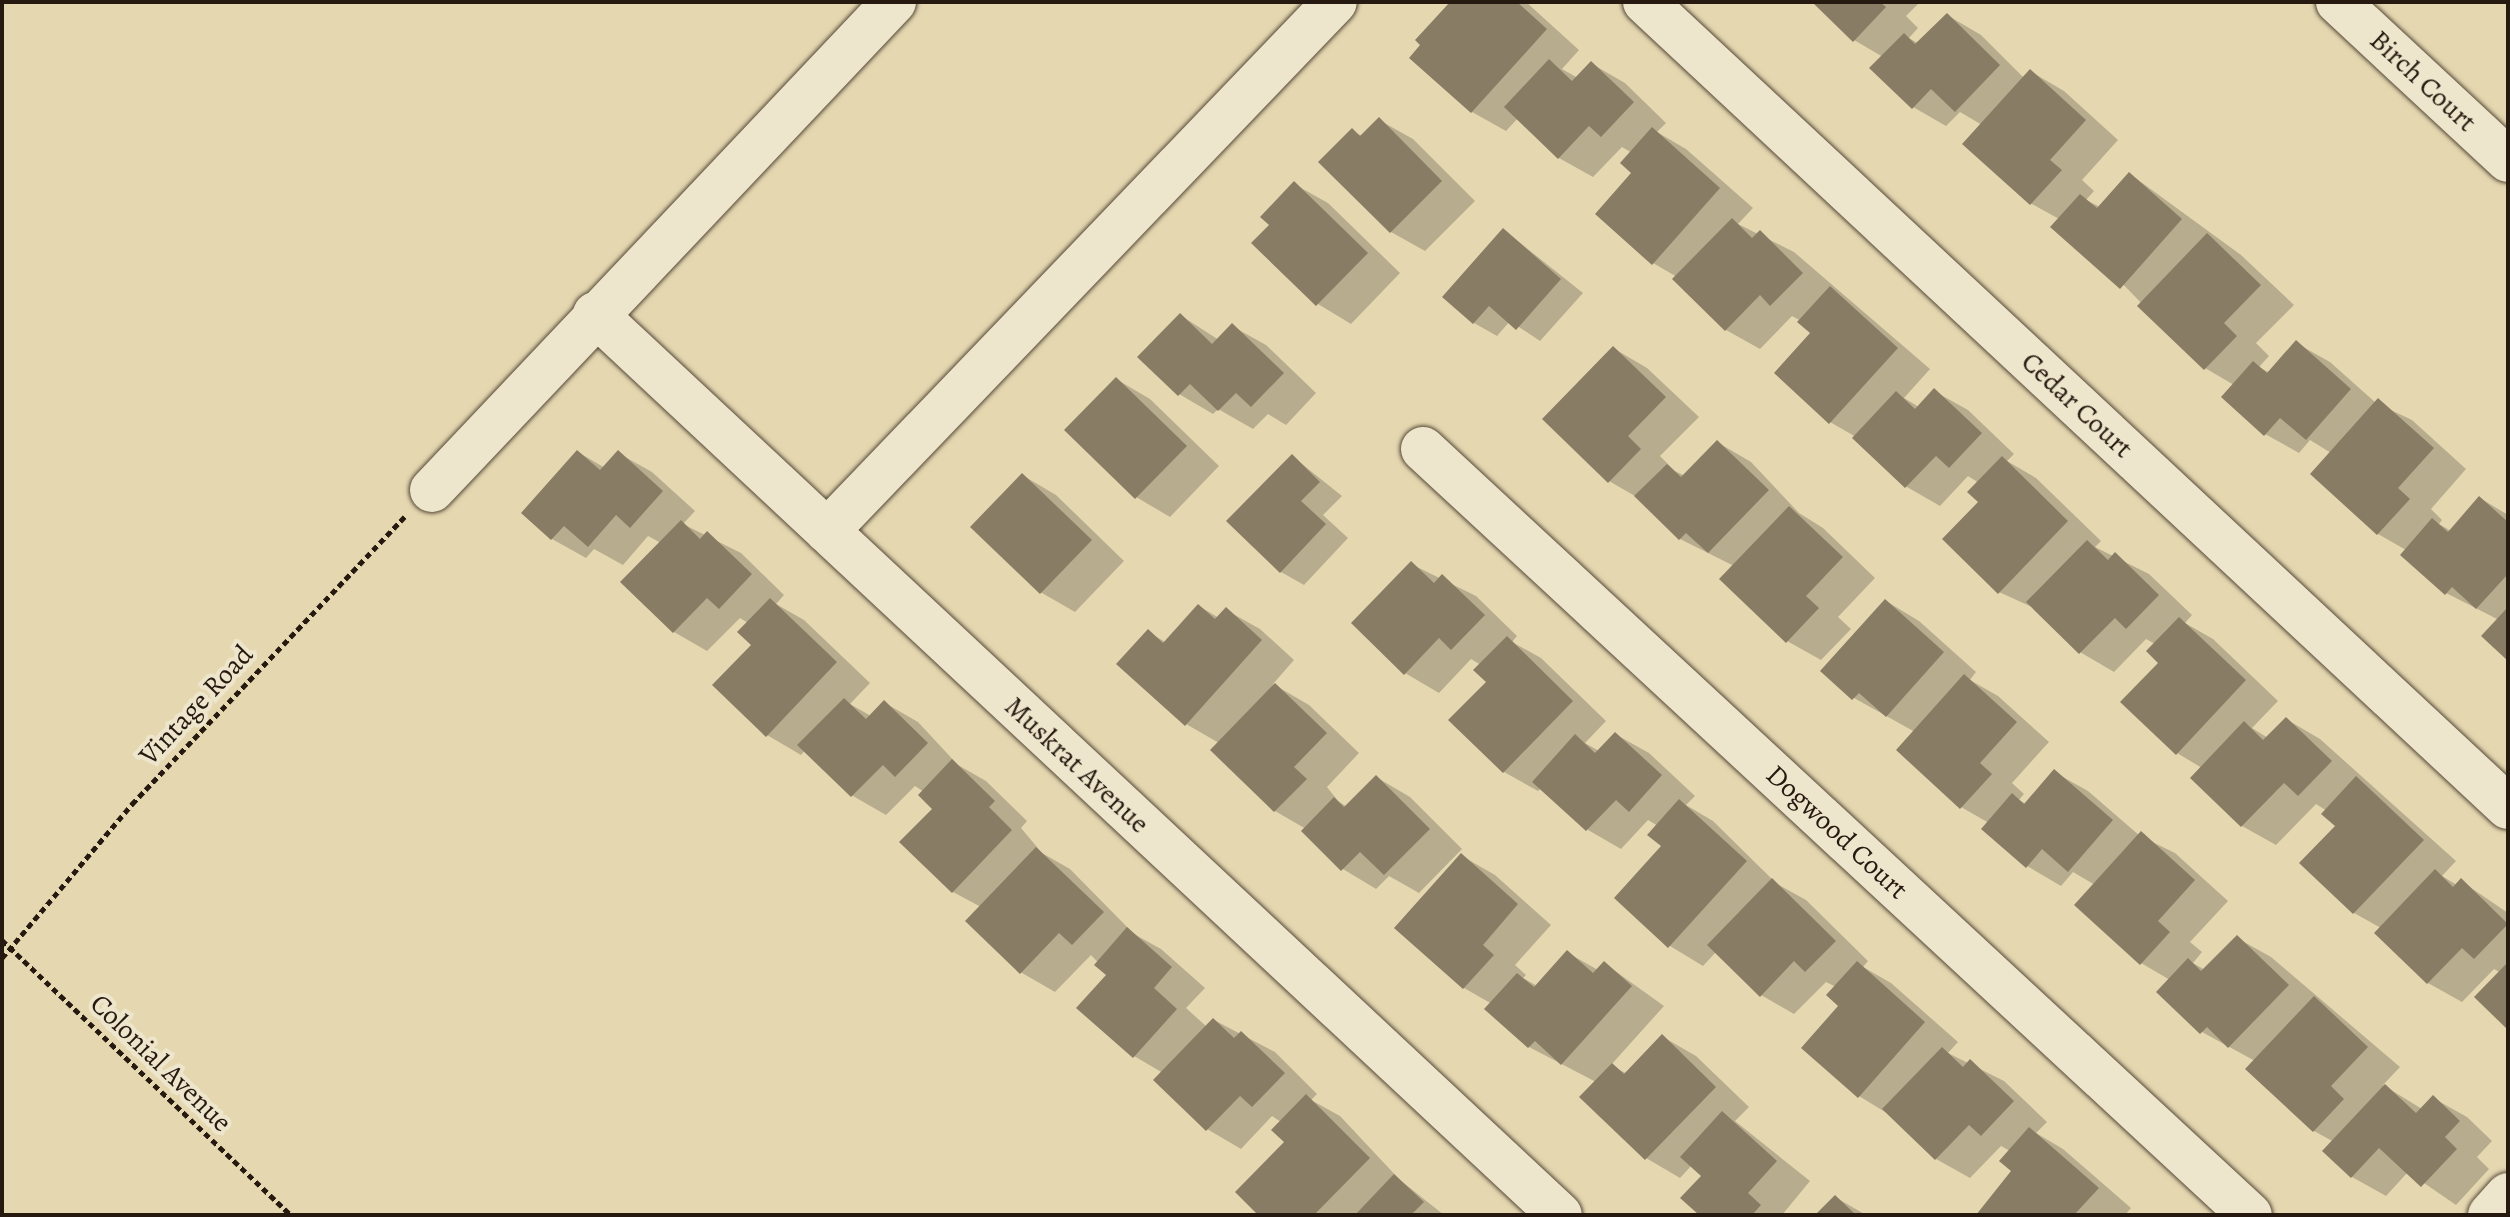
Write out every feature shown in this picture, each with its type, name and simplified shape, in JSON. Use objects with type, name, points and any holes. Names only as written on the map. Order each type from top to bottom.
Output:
[{"type":"street","points":[[432,490],[595,314],[894,2]]},
{"type":"street","points":[[827,531],[1335,2]]},
{"type":"street","name":"Cedar Court","points":[[1645,2],[2508,807]]},
{"type":"street","name":"Birch Court","points":[[2338,2],[2508,160]]},
{"type":"street","name":"Muskrat Avenue","points":[[595,314],[1560,1215]]},
{"type":"street","name":"Dogwood Court","points":[[1423,449],[2250,1215]]},
{"type":"street","points":[[2490,1215],[2508,1195]]},
{"type":"path","name":"Vintage Road","points":[[2,958],[132,804],[432,490]]},
{"type":"path","name":"Colonial Avenue","points":[[2,940],[291,1215]]},
{"type":"building","points":[[1450,2],[1517,2],[1547,29],[1471,113],[1409,58],[1420,45],[1415,40]]},
{"type":"building","points":[[1812,2],[1880,2],[1886,7],[1853,42]]},
{"type":"building","points":[[1947,13],[2000,65],[1955,112],[1931,89],[1912,109],[1869,68],[1904,33],[1915,44]]},
{"type":"building","points":[[1549,59],[1572,81],[1591,61],[1634,102],[1601,137],[1589,126],[1558,159],[1504,107]]},
{"type":"building","points":[[2030,69],[2086,120],[2050,160],[2062,170],[2030,205],[1962,144]]},
{"type":"building","points":[[1379,117],[1442,181],[1390,233],[1318,162],[1352,128],[1360,136]]},
{"type":"building","points":[[1652,127],[1720,188],[1652,265],[1595,214],[1631,173],[1620,163]]},
{"type":"building","points":[[2129,172],[2182,219],[2120,289],[2050,227],[2080,194],[2097,208]]},
{"type":"building","points":[[1294,181],[1368,253],[1316,306],[1251,243],[1269,225],[1260,217]]},
{"type":"building","points":[[1732,218],[1752,238],[1760,230],[1803,273],[1770,306],[1760,295],[1725,331],[1672,279]]},
{"type":"building","points":[[1503,228],[1561,279],[1516,330],[1489,306],[1473,324],[1442,297]]},
{"type":"building","points":[[2207,233],[2261,285],[2224,323],[2237,336],[2204,370],[2137,306]]},
{"type":"building","points":[[1830,286],[1898,348],[1829,424],[1774,373],[1810,333],[1797,322]]},
{"type":"building","points":[[1180,313],[1212,344],[1232,323],[1284,373],[1251,407],[1236,393],[1218,411],[1190,384],[1178,396],[1137,357]]},
{"type":"building","points":[[2296,340],[2351,389],[2306,440],[2280,418],[2264,436],[2221,397],[2253,361],[2267,373]]},
{"type":"building","points":[[1613,346],[1666,397],[1628,436],[1641,449],[1608,483],[1542,419]]},
{"type":"building","points":[[1116,377],[1187,446],[1135,499],[1064,430]]},
{"type":"building","points":[[1934,388],[1982,433],[1949,468],[1936,456],[1905,488],[1852,438],[1896,391],[1915,409]]},
{"type":"building","points":[[2378,398],[2434,448],[2398,488],[2410,499],[2377,535],[2310,474]]},
{"type":"building","points":[[1717,440],[1769,490],[1708,553],[1686,533],[1679,540],[1634,496],[1667,464],[1681,477]]},
{"type":"building","points":[[577,450],[600,470],[618,450],[663,491],[630,528],[616,515],[588,547],[564,526],[551,540],[521,513]]},
{"type":"building","points":[[1292,454],[1320,482],[1301,501],[1326,524],[1280,573],[1226,521]]},
{"type":"building","points":[[2002,456],[2068,521],[1998,594],[1942,539],[1978,502],[1967,492]]},
{"type":"building","points":[[1022,473],[1092,540],[1040,594],[970,527]]},
{"type":"building","points":[[2479,496],[2508,522],[2508,574],[2476,609],[2452,587],[2445,595],[2400,555],[2432,518],[2448,532]]},
{"type":"building","points":[[1789,506],[1843,557],[1806,596],[1819,608],[1786,643],[1719,579]]},
{"type":"building","points":[[681,520],[700,539],[707,531],[752,574],[719,609],[707,598],[673,633],[620,582]]},
{"type":"building","points":[[2087,540],[2108,560],[2115,552],[2159,595],[2126,629],[2115,618],[2079,654],[2026,602]]},
{"type":"building","points":[[1411,561],[1434,583],[1442,574],[1485,615],[1451,650],[1439,638],[1404,675],[1351,623]]},
{"type":"building","points":[[770,598],[837,662],[766,737],[712,685],[751,645],[737,632]]},
{"type":"building","points":[[1885,599],[1944,652],[1886,717],[1859,693],[1852,700],[1820,671]]},
{"type":"building","points":[[1198,604],[1215,619],[1226,607],[1262,640],[1185,726],[1116,664],[1148,629],[1163,643]]},
{"type":"building","points":[[2508,607],[2508,661],[2481,636]]},
{"type":"building","points":[[2179,617],[2246,680],[2176,755],[2120,702],[2158,663],[2146,651]]},
{"type":"building","points":[[1507,636],[1573,701],[1503,773],[1448,720],[1486,682],[1473,670]]},
{"type":"building","points":[[1964,674],[2017,722],[1980,763],[1992,774],[1960,809],[1896,750]]},
{"type":"building","points":[[1275,683],[1327,733],[1294,767],[1307,779],[1274,812],[1210,750]]},
{"type":"building","points":[[844,698],[866,719],[884,700],[928,743],[895,777],[883,765],[851,797],[797,745]]},
{"type":"building","points":[[2286,717],[2332,761],[2298,796],[2284,783],[2241,827],[2190,778],[2244,721],[2263,740]]},
{"type":"building","points":[[1615,732],[1662,775],[1629,812],[1616,800],[1586,831],[1532,782],[1575,734],[1595,753]]},
{"type":"building","points":[[952,759],[995,801],[989,807],[1012,830],[952,893],[899,842],[932,809],[918,795]]},
{"type":"building","points":[[2054,769],[2113,820],[2068,872],[2042,849],[2026,868],[1981,829],[2012,793],[2024,804]]},
{"type":"building","points":[[1376,775],[1430,829],[1384,875],[1360,852],[1341,871],[1301,831],[1334,797],[1344,807]]},
{"type":"building","points":[[2356,776],[2424,840],[2353,914],[2299,863],[2335,826],[2321,814]]},
{"type":"building","points":[[1679,799],[1747,861],[1668,948],[1614,898],[1661,846],[1647,835]]},
{"type":"building","points":[[2141,831],[2195,880],[2158,921],[2170,932],[2140,965],[2074,905]]},
{"type":"building","points":[[1036,847],[1104,912],[1072,945],[1059,933],[1020,974],[965,921]]},
{"type":"building","points":[[1461,853],[1518,904],[1483,945],[1494,955],[1463,989],[1394,928]]},
{"type":"building","points":[[2435,869],[2453,887],[2461,878],[2508,924],[2474,959],[2462,948],[2427,984],[2374,933]]},
{"type":"building","points":[[1772,878],[1836,941],[1805,972],[1794,961],[1760,997],[1707,945]]},
{"type":"building","points":[[1127,927],[1172,967],[1154,988],[1177,1009],[1133,1058],[1076,1008],[1106,975],[1094,965]]},
{"type":"building","points":[[2237,935],[2289,985],[2228,1048],[2207,1027],[2200,1034],[2156,992],[2188,958],[2201,971]]},
{"type":"building","points":[[1567,950],[1593,973],[1604,961],[1632,986],[1561,1065],[1535,1041],[1528,1048],[1484,1009],[1517,973],[1534,987]]},
{"type":"building","points":[[1857,961],[1925,1022],[1858,1098],[1801,1048],[1838,1006],[1826,995]]},
{"type":"building","points":[[2508,962],[2508,1030],[2474,997]]},
{"type":"building","points":[[2314,996],[2368,1047],[2331,1086],[2344,1099],[2313,1132],[2245,1069]]},
{"type":"building","points":[[1213,1018],[1234,1038],[1241,1031],[1285,1073],[1252,1107],[1240,1096],[1206,1131],[1153,1080]]},
{"type":"building","points":[[1662,1034],[1716,1087],[1645,1160],[1579,1097],[1612,1063],[1624,1074]]},
{"type":"building","points":[[1942,1047],[1963,1067],[1970,1059],[2014,1101],[1981,1136],[1969,1125],[1935,1160],[1882,1109]]},
{"type":"building","points":[[2385,1084],[2416,1113],[2433,1095],[2460,1121],[2445,1137],[2457,1149],[2421,1187],[2379,1148],[2351,1178],[2322,1151]]},
{"type":"building","points":[[1306,1094],[1370,1158],[1314,1215],[1258,1215],[1235,1192],[1284,1142],[1271,1130]]},
{"type":"building","points":[[1722,1111],[1777,1161],[1748,1193],[1761,1205],[1752,1215],[1699,1215],[1680,1198],[1701,1176],[1680,1157]]},
{"type":"building","points":[[2029,1127],[2099,1188],[2074,1215],[1976,1215],[2011,1171],[1999,1161]]},
{"type":"building","points":[[1394,1174],[1424,1202],[1411,1215],[1355,1215]]},
{"type":"building","points":[[1835,1195],[1856,1215],[1815,1215]]}]
